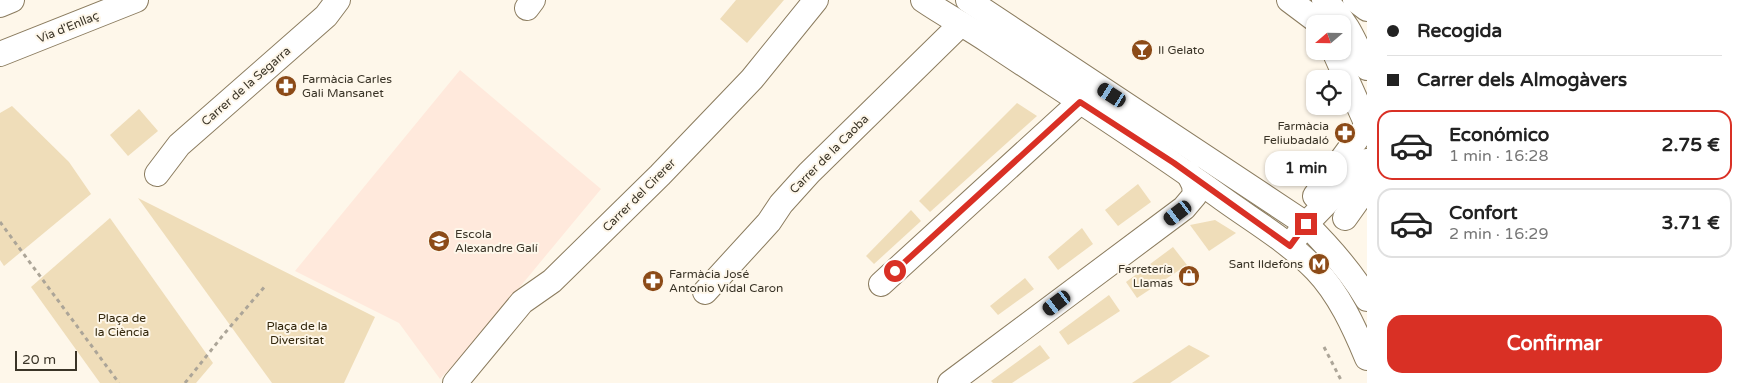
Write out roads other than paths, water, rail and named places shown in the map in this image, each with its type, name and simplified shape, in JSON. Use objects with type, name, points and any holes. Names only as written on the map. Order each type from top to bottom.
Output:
[{"type":"street","points":[[0,5],[12,0]]},
{"type":"street","name":"Via d'Enllaç","points":[[0,54],[136,0]]},
{"type":"street","name":"Carrer de la Segarra","points":[[157,174],[179,145],[326,16],[338,0]]},
{"type":"street","name":"Carrer del Cirerer","points":[[455,383],[522,302],[552,281],[660,175],[752,78],[816,0]]},
{"type":"street","points":[[923,0],[1188,173],[1290,246],[1317,271],[1340,302],[1367,358]]},
{"type":"street","points":[[968,0],[1306,224],[1354,278],[1367,299]]},
{"type":"street","points":[[1289,0],[1308,15]]},
{"type":"street","points":[[1324,0],[1336,10],[1352,33],[1367,68]]},
{"type":"street","points":[[1355,0],[1367,10]]},
{"type":"street","name":"Carrer de la Caoba","points":[[705,292],[769,222],[781,204],[809,173],[962,24]]},
{"type":"street","points":[[1315,196],[1367,125],[1338,60]]},
{"type":"street","points":[[881,284],[1080,102]]},
{"type":"street","points":[[1290,246],[1306,224],[1367,161]]},
{"type":"street","points":[[950,383],[1184,208],[1194,195],[1194,185],[1188,173]]},
{"type":"street","points":[[1345,218],[1367,187]]},
{"type":"place","name":"Il Gelato","points":[[1142,50]]},
{"type":"place","name":"Farmàcia Carles Gali Mansanet","points":[[286,86]]},
{"type":"place","name":"Farmàcia Feliubadaló","points":[[1345,133]]},
{"type":"place","name":"Escola Alexandre Galí","points":[[439,241]]},
{"type":"place","name":"Sant Ildefons","points":[[1319,264]]},
{"type":"place","name":"Ferretería Llamas","points":[[1189,276]]},
{"type":"place","name":"Farmàcia José Antonio Vidal Caron","points":[[653,281]]},
{"type":"park label","name":"Plaça de la Ciència","points":[[122,325]]},
{"type":"park label","name":"Plaça de la Diversitat","points":[[297,333]]}]
